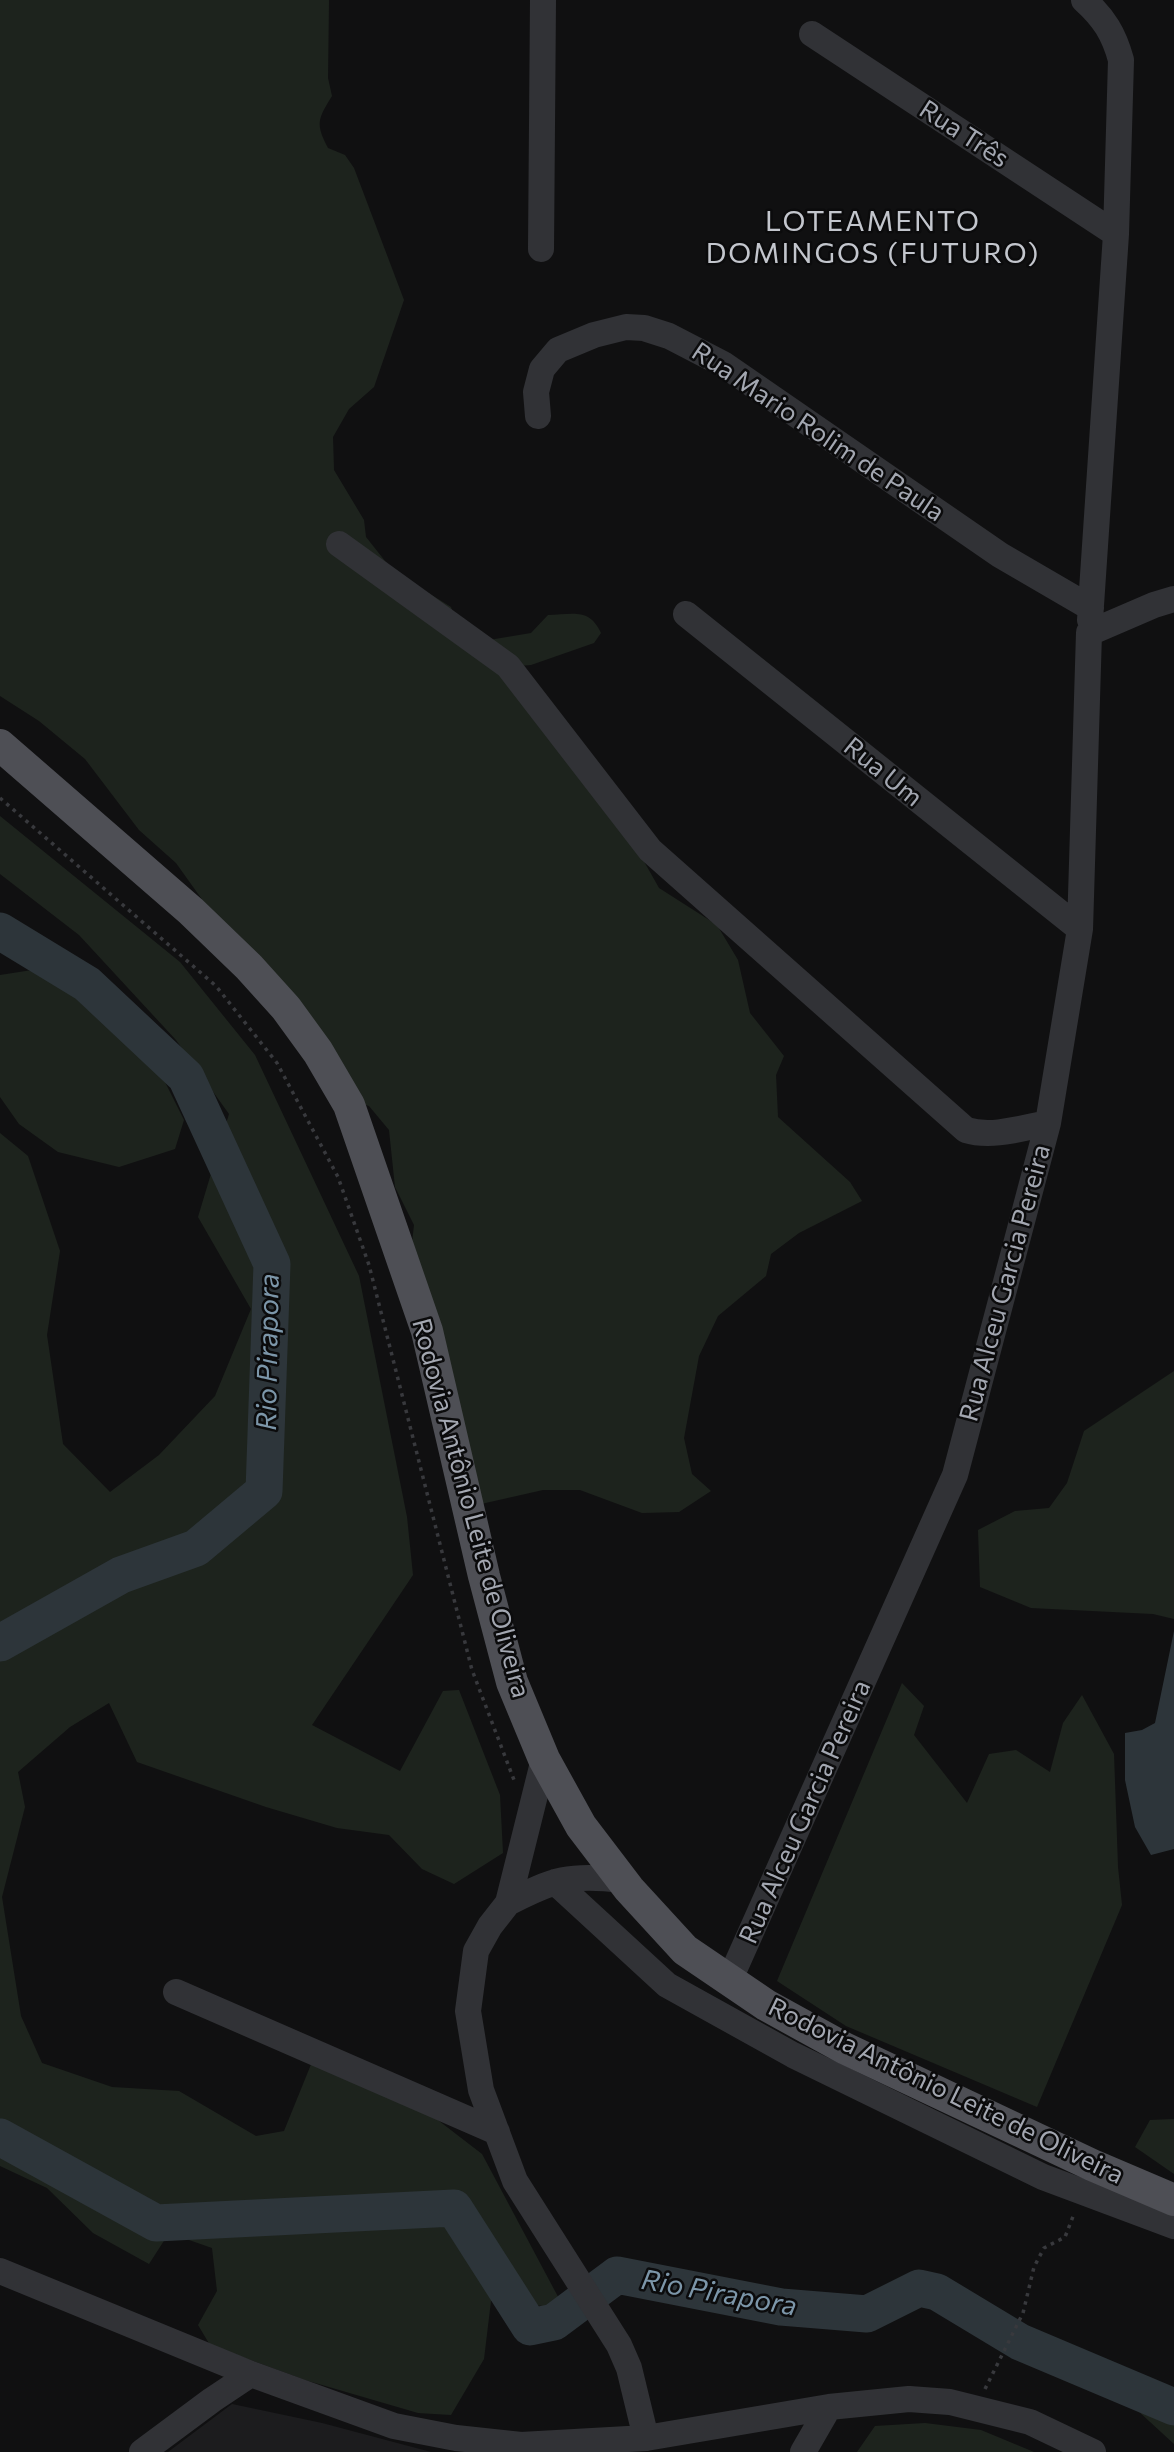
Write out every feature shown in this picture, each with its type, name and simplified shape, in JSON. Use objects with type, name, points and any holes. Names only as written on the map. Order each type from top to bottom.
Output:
[{"type":"main road","name":"Rodovia Antônio Leite de Oliveira","points":[[0,745],[191,911],[249,967],[286,1009],[317,1052],[349,1105],[427,1331],[484,1576],[512,1682],[544,1759],[581,1826],[622,1880],[685,1950],[766,2005],[844,2048],[1174,2200]]},
{"type":"street","points":[[541,249],[542,0]]},
{"type":"street","name":"Rua Alceu Garcia Pereira","points":[[730,1979],[955,1475],[1048,1123],[1080,929],[1090,620],[1115,234],[1121,60],[1114,34],[1099,13],[1084,0]]},
{"type":"street","name":"Rua Três","points":[[812,34],[1115,234]]},
{"type":"street","name":"Rua Mario Rolim de Paula","points":[[538,416],[536,393],[542,369],[558,350],[594,335],[626,327],[644,328],[669,336],[723,364],[1090,620]]},
{"type":"street","points":[[339,544],[508,666],[656,856],[967,1130],[978,1134],[1048,1123]]},
{"type":"street","points":[[1090,620],[1174,599]]},
{"type":"street","name":"Rua Um","points":[[686,614],[1080,929]]},
{"type":"street","points":[[544,1759],[508,1903],[490,1926],[477,1951],[468,2011],[481,2090],[515,2181],[619,2345],[629,2368],[646,2438]]},
{"type":"street","points":[[508,1903],[541,1886],[567,1878],[622,1880]]},
{"type":"street","points":[[555,1882],[667,1985],[793,2055],[1043,2177],[1174,2226]]},
{"type":"street","points":[[176,1992],[497,2132]]},
{"type":"street","points":[[0,2271],[251,2374],[394,2426],[456,2438],[521,2445],[646,2438],[829,2407],[909,2399],[950,2402],[1030,2423],[1093,2452]]},
{"type":"street","points":[[141,2452],[251,2374]]},
{"type":"street","points":[[803,2452],[829,2407]]},
{"type":"street","points":[[678,2434],[700,2452]]},
{"type":"path","points":[[0,798],[215,986],[277,1063],[338,1177],[369,1265],[472,1670],[514,1780]]},
{"type":"path","points":[[974,2409],[1023,2313],[1034,2267],[1044,2248],[1065,2237],[1082,2192]]},
{"type":"shaded area","points":[[0,0],[329,0],[328,78],[332,96],[321,116],[321,133],[328,148],[345,155],[354,168],[404,300],[374,387],[349,409],[333,437],[334,470],[364,520],[366,537],[393,571],[451,607],[462,639],[483,641],[531,633],[548,615],[579,614],[591,619],[596,625],[601,633],[594,643],[531,665],[506,667],[615,810],[659,888],[717,925],[738,960],[750,1013],[784,1056],[776,1075],[778,1117],[850,1182],[862,1201],[799,1233],[771,1254],[766,1276],[718,1316],[699,1356],[684,1438],[692,1474],[711,1491],[679,1512],[642,1513],[580,1490],[543,1490],[481,1504],[409,1269],[414,1225],[395,1187],[389,1130],[369,1106],[329,1094],[176,863],[139,830],[85,759],[39,721],[0,696]]},
{"type":"shaded area","points":[[0,816],[180,962],[255,1055],[359,1276],[407,1517],[413,1575],[312,1725],[400,1771],[443,1691],[459,1690],[500,1795],[503,1853],[454,1884],[422,1869],[389,1835],[337,1828],[266,1807],[137,1762],[109,1703],[70,1727],[18,1772],[25,1807],[2,1897],[21,2016],[42,2063],[112,2087],[179,2091],[256,2136],[284,2131],[312,2062],[430,2114],[482,2154],[564,2308],[491,2301],[484,2359],[451,2415],[418,2413],[305,2380],[210,2345],[198,2325],[217,2291],[212,2248],[169,2233],[149,2264],[93,2233],[47,2188],[0,2166],[0,1133],[28,1156],[60,1251],[47,1335],[63,1444],[110,1492],[159,1455],[215,1396],[251,1309],[198,1217],[229,1114],[176,1040],[79,935],[0,874]]},
{"type":"shaded area","points":[[45,968],[84,1006],[158,1068],[184,1120],[175,1149],[119,1167],[58,1152],[19,1124],[0,1097],[0,975]]},
{"type":"shaded area","points":[[1174,1371],[1174,1619],[1153,1614],[1031,1608],[980,1587],[978,1530],[1015,1511],[1049,1508],[1067,1483],[1084,1431]]},
{"type":"shaded area","points":[[1174,1631],[1174,1849],[1151,1855],[1135,1827],[1125,1780],[1125,1733],[1142,1730],[1155,1723]]},
{"type":"shaded area","points":[[902,1683],[924,1706],[914,1735],[967,1803],[989,1754],[1016,1750],[1050,1772],[1063,1723],[1082,1695],[1114,1754],[1122,1905],[1037,2107],[846,2026],[777,1981]]},
{"type":"shaded area","points":[[1174,2119],[1174,2174],[1135,2147],[1150,2120]]},
{"type":"shaded area","points":[[1124,2398],[1174,2413],[1174,2444]]},
{"type":"shaded area","points":[[232,2404],[322,2423],[431,2452],[168,2452]]},
{"type":"shaded area","points":[[925,2423],[981,2430],[1034,2452],[857,2452],[875,2426]]},
{"type":"waterway","name":"Rio Pirapora","points":[[0,931],[87,984],[186,1077],[272,1264],[264,1491],[196,1548],[121,1575],[0,1643]]},
{"type":"waterway","name":"Rio Pirapora","points":[[0,2137],[156,2223],[454,2208],[530,2327],[554,2322],[617,2275],[781,2307],[867,2314],[919,2288],[937,2292],[1020,2342],[1174,2407]]},
{"type":"district","name":"LOTEAMENTO DOMINGOS (FUTURO)","points":[[873,238]]}]
